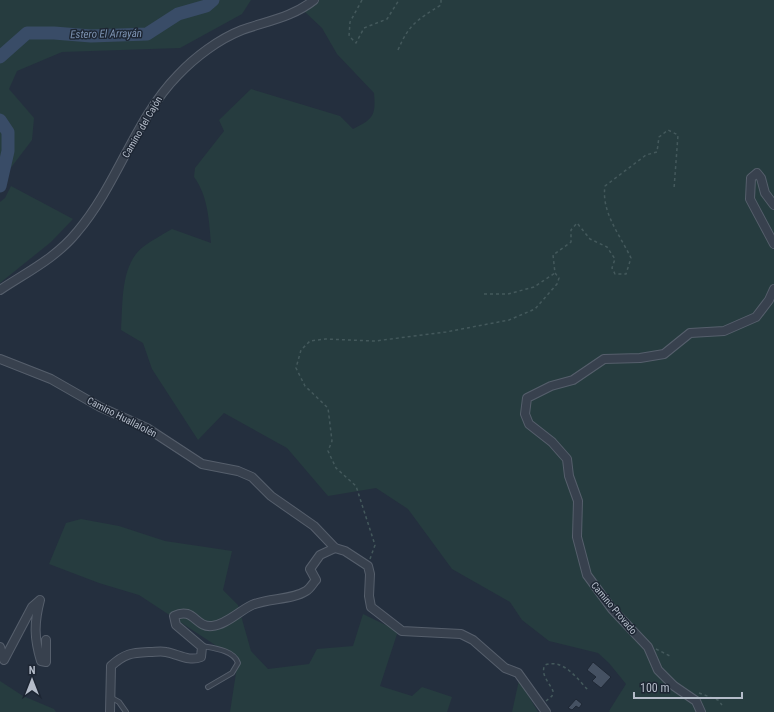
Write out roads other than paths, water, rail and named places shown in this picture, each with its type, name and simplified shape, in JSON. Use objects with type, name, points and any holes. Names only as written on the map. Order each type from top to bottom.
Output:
[{"type":"street","name":"Camino del Cajón","points":[[0,290],[47,260],[77,232],[108,188],[154,103],[179,74],[200,55],[231,36],[292,14],[314,0]]},
{"type":"street","points":[[774,205],[765,193],[761,178],[757,173],[751,178],[750,199],[774,244]]},
{"type":"street","name":"Camino Provado","points":[[701,712],[696,701],[674,686],[658,670],[648,647],[612,609],[586,575],[577,537],[578,501],[569,476],[566,459],[552,442],[529,424],[524,414],[527,398],[551,386],[573,380],[604,359],[640,358],[664,354],[690,333],[724,331],[756,317],[769,300],[774,289]]},
{"type":"street","name":"Camino Huallalolén","points":[[0,360],[51,379],[100,406],[147,428],[202,464],[238,471],[252,477],[271,496],[314,526],[335,548],[345,551],[368,566],[370,574],[369,596],[371,607],[402,631],[461,634],[473,640],[505,668],[518,673],[546,712]]},
{"type":"street","points":[[110,712],[111,666],[119,659],[133,652],[165,652],[196,660],[201,657],[201,646],[176,625],[174,616],[181,612],[189,614],[202,624],[211,627],[227,621],[238,612],[255,604],[306,591],[316,580],[310,569],[320,555],[335,548]]},
{"type":"street","points":[[0,647],[4,660],[32,607],[40,600],[35,620],[36,646],[41,661],[46,662],[46,640]]},
{"type":"lane","points":[[201,646],[218,649],[232,655],[238,663],[232,673],[208,687]]},
{"type":"lane","points":[[110,697],[119,702],[126,712]]},
{"type":"waterway","name":"Estero El Arrayán","points":[[0,57],[27,33],[54,33],[91,36],[147,34],[178,14],[206,6],[213,0]]},
{"type":"waterway","name":"Estero El Arrayán","points":[[0,120],[8,132],[8,151],[0,186]]}]
